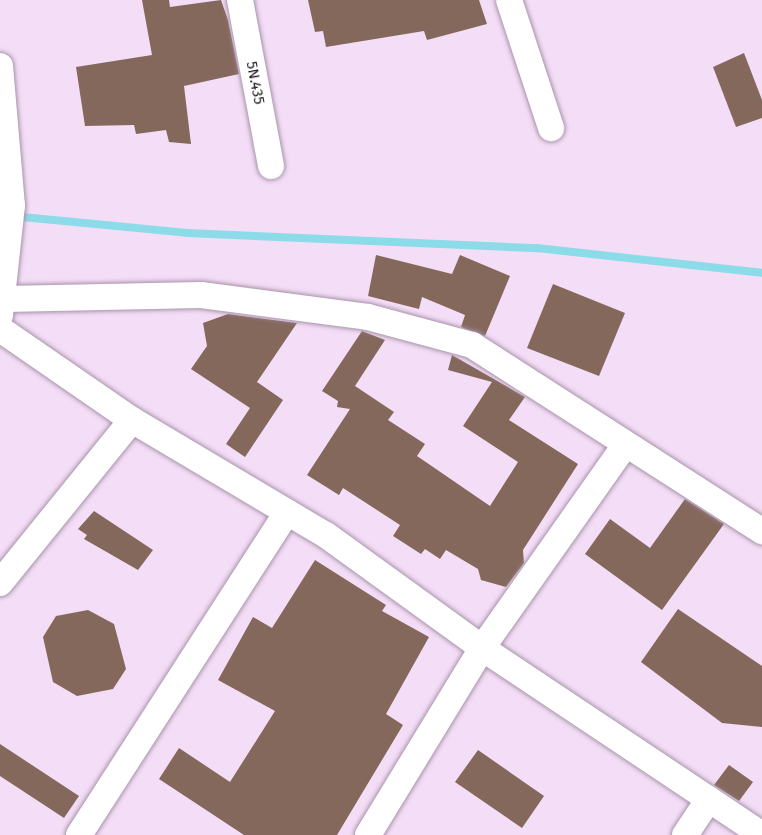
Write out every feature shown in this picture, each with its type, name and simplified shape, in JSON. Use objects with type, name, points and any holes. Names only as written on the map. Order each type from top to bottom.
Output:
[{"type":"street","name":"5N.435","points":[[240,0],[271,166]]},
{"type":"street","points":[[509,0],[551,128]]},
{"type":"street","points":[[0,66],[12,205],[2,307],[201,295],[368,317],[472,345],[624,447],[762,531]]},
{"type":"street","points":[[0,329],[132,420],[287,512],[482,648],[762,835]]},
{"type":"street","points":[[0,583],[132,420]]},
{"type":"street","points":[[368,835],[482,648],[624,447]]},
{"type":"street","points":[[79,835],[287,512]]},
{"type":"street","points":[[685,835],[709,799]]},
{"type":"building","points":[[142,0],[169,0],[170,7],[221,0],[228,20],[239,74],[184,86],[191,144],[169,142],[166,130],[136,134],[134,125],[85,126],[76,67],[152,55]]},
{"type":"building","points":[[308,0],[479,0],[487,24],[427,40],[424,31],[326,47],[323,31],[315,32]]},
{"type":"building","points":[[744,53],[762,100],[762,118],[736,127],[713,67]]},
{"type":"building","points":[[376,255],[452,274],[460,255],[510,276],[485,336],[461,327],[465,315],[422,297],[419,309],[368,296]]},
{"type":"building","points":[[553,284],[625,313],[599,376],[527,348]]},
{"type":"building","points":[[228,314],[297,323],[257,382],[283,400],[245,457],[226,444],[250,408],[191,369],[207,346],[203,323]]},
{"type":"building","points":[[362,331],[385,340],[355,386],[394,412],[388,420],[425,444],[417,456],[490,506],[518,462],[463,426],[492,382],[448,370],[452,355],[525,397],[509,420],[578,464],[523,550],[524,563],[506,587],[481,580],[478,569],[446,550],[440,559],[425,549],[421,554],[393,536],[400,525],[343,488],[339,495],[307,475],[350,409],[337,407],[338,401],[322,391]]},
{"type":"building","points":[[685,499],[724,524],[662,610],[585,554],[610,519],[650,548]]},
{"type":"building","points":[[94,511],[153,550],[138,570],[84,539],[87,535],[78,529]]},
{"type":"building","points":[[315,560],[386,605],[382,611],[429,637],[386,714],[403,725],[337,835],[244,835],[159,779],[179,748],[230,782],[275,711],[218,680],[253,617],[272,628]]},
{"type":"building","points":[[678,609],[762,666],[762,727],[722,723],[641,662]]},
{"type":"building","points":[[88,610],[114,624],[126,669],[113,689],[77,696],[53,682],[43,637],[56,616]]},
{"type":"building","points":[[0,744],[79,796],[64,818],[0,776]]},
{"type":"building","points":[[478,750],[544,796],[522,828],[455,782]]},
{"type":"building","points":[[729,765],[753,782],[739,801],[714,785]]},
{"type":"waterway","points":[[12,216],[187,233],[537,248],[762,273]]}]
